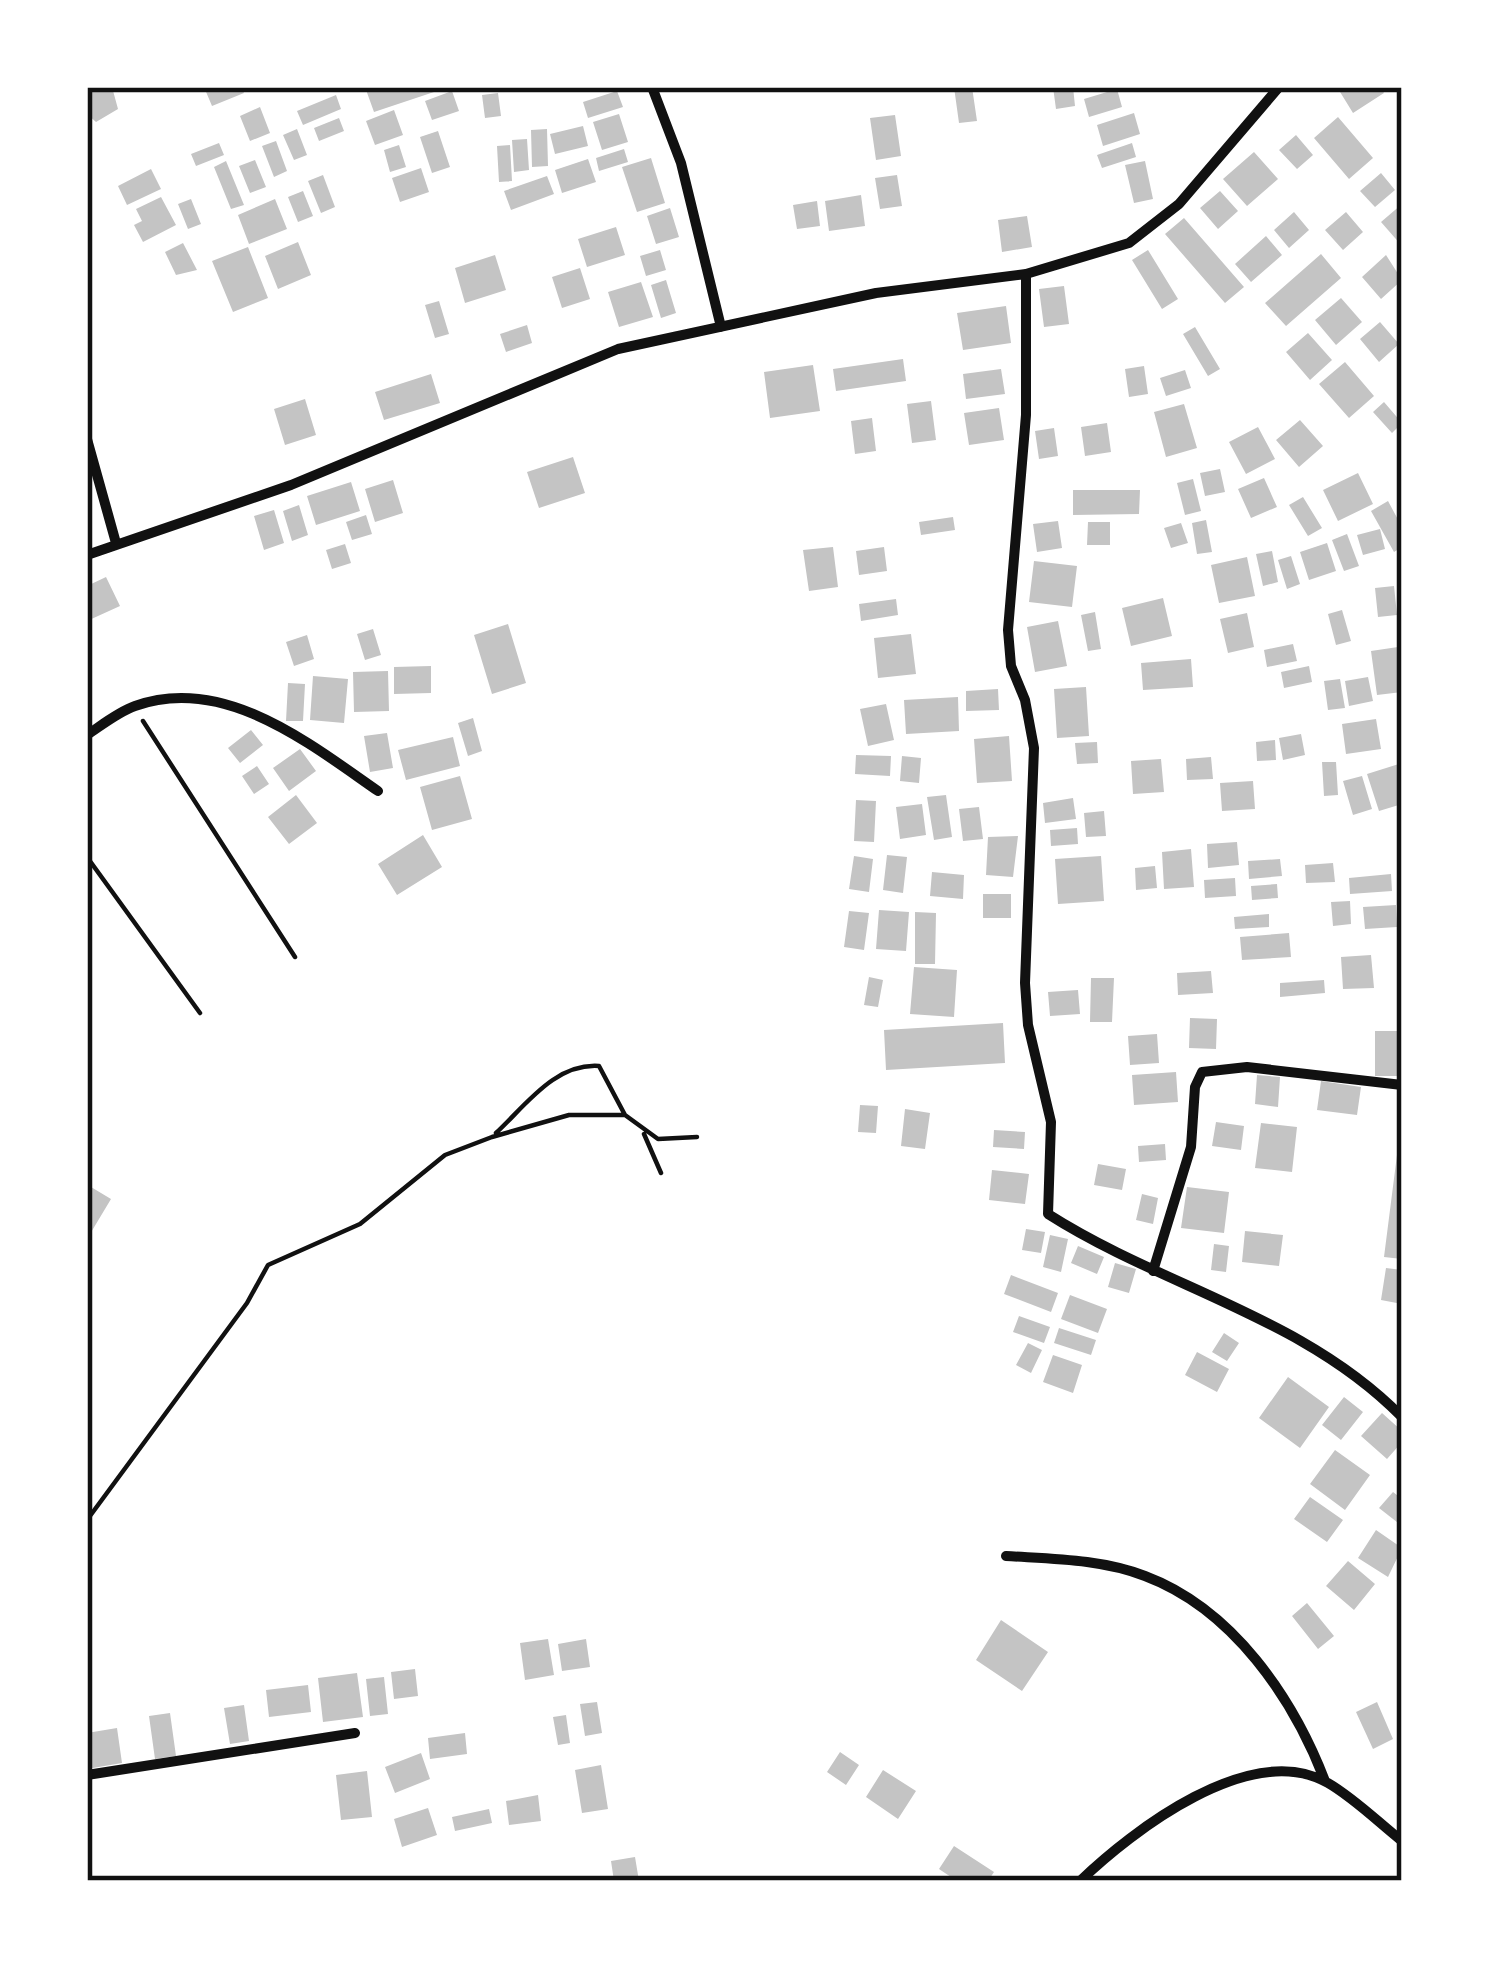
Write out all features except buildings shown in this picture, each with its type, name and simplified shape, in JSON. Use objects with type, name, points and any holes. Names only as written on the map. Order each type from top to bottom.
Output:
[{"type":"street","points":[[652,87],[681,163],[721,328]]},
{"type":"street","points":[[87,555],[291,485],[617,349],[876,293],[1026,274],[1129,243],[1179,204],[1280,87]]},
{"type":"street","points":[[1026,274],[1026,415],[1007,630],[1011,666],[1025,700],[1034,748],[1025,983],[1028,1025],[1051,1122],[1048,1214],[1153,1271],[1239,1306],[1315,1346],[1402,1417]]},
{"type":"street","points":[[87,439],[116,543]]},
{"type":"street","points":[[87,734],[134,706],[169,699],[240,707],[378,791]]},
{"type":"street","points":[[1153,1271],[1191,1147],[1195,1087],[1202,1072],[1247,1067],[1402,1085]]},
{"type":"street","points":[[1006,1556],[1094,1562],[1144,1575],[1184,1594],[1272,1679],[1303,1724],[1325,1781]]},
{"type":"street","points":[[87,1775],[355,1733]]},
{"type":"street","points":[[1079,1881],[1114,1848],[1189,1798],[1247,1776],[1286,1771],[1325,1781],[1402,1841]]},
{"type":"path","points":[[134,706],[295,957]]},
{"type":"path","points":[[87,857],[200,1013]]},
{"type":"path","points":[[492,1137],[560,1073],[578,1064],[599,1066],[625,1115],[644,1134],[662,1173]]},
{"type":"path","points":[[87,1520],[247,1303],[268,1265],[360,1223],[445,1155],[568,1115],[625,1115]]},
{"type":"path","points":[[644,1134],[658,1139],[697,1137]]}]
